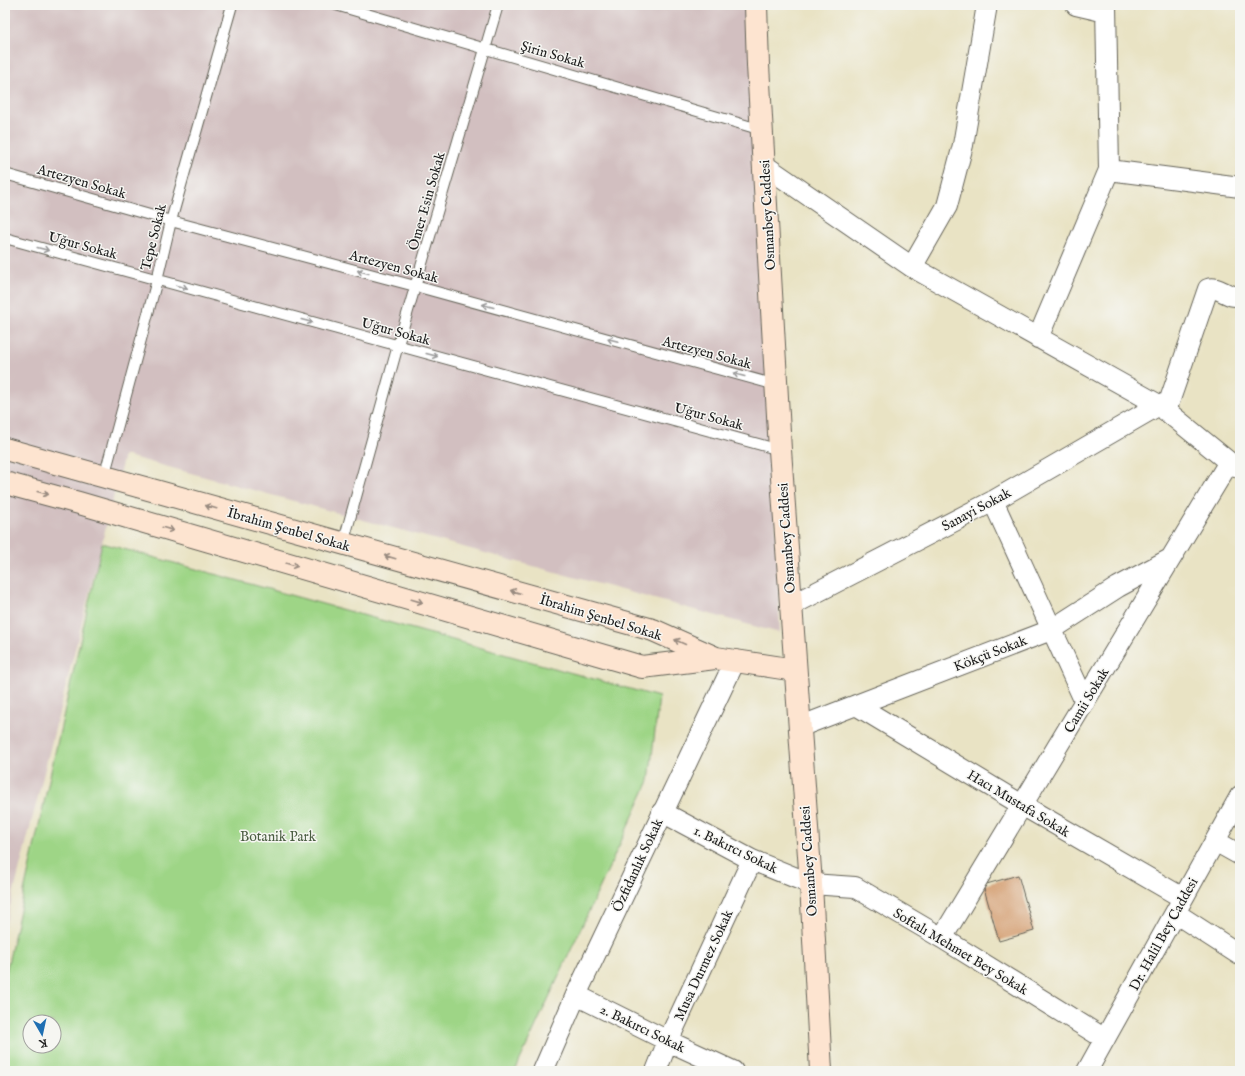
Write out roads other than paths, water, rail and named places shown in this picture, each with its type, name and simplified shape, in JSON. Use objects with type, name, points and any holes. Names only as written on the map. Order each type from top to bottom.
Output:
[{"type":"street","name":"Osmanbey Caddesi","points":[[756,5],[776,385],[794,670],[811,884],[821,1071]]},
{"type":"street","points":[[912,267],[947,206],[963,145],[987,5]]},
{"type":"street","points":[[1038,338],[1110,170],[1106,9],[1076,5]]},
{"type":"street","points":[[764,165],[912,267],[1162,408],[1235,465]]},
{"type":"street","points":[[1110,170],[1240,187]]},
{"type":"street","points":[[1162,408],[1208,289],[1215,288],[1233,296],[1240,295]]},
{"type":"street","name":"Sanayi Sokak","points":[[790,606],[993,501],[1162,408]]},
{"type":"street","name":"İbrahim Şenbel Sokak","points":[[5,448],[653,630],[725,659]]},
{"type":"street","name":"Camii Sokak","points":[[942,938],[1170,559],[1235,465]]},
{"type":"street","points":[[5,483],[642,667],[725,659],[794,670]]},
{"type":"street","points":[[993,501],[1085,702]]},
{"type":"street","points":[[332,577],[343,544]]},
{"type":"street","name":"Kökçü Sokak","points":[[799,727],[1051,630],[1118,587],[1170,559]]},
{"type":"street","name":"Özfidanlık Sokak","points":[[543,1071],[576,995],[662,812],[725,659]]},
{"type":"street","name":"Hacı Mustafa Sokak","points":[[856,705],[1022,805],[1179,906],[1240,955]]},
{"type":"street","name":"Dr. Halil Bey Caddesi","points":[[1087,1071],[1240,796]]},
{"type":"street","name":"1. Bakırcı Sokak","points":[[662,812],[752,860],[811,884]]},
{"type":"street","points":[[1215,841],[1240,855]]},
{"type":"street","name":"Musa Durmez Sokak","points":[[656,1071],[668,1041],[752,860]]},
{"type":"street","name":"Softalı Mehmet Bey Sokak","points":[[811,884],[855,887],[942,938],[1105,1039]]},
{"type":"street","name":"2. Bakırcı Sokak","points":[[576,995],[668,1041],[733,1071]]},
{"type":"lane","name":"Tepe Sokak","points":[[104,477],[157,280],[171,221],[232,5]]},
{"type":"lane","name":"Şirin Sokak","points":[[336,5],[762,130]]},
{"type":"lane","name":"Ömer Esin Sokak","points":[[343,544],[398,346],[498,5]]},
{"type":"lane","name":"Artezyen Sokak","points":[[5,174],[171,221],[416,286],[776,385]]},
{"type":"lane","name":"Uğur Sokak","points":[[5,238],[780,450]]},
{"type":"park label","name":"Botanik Park","points":[[278,836]]}]
